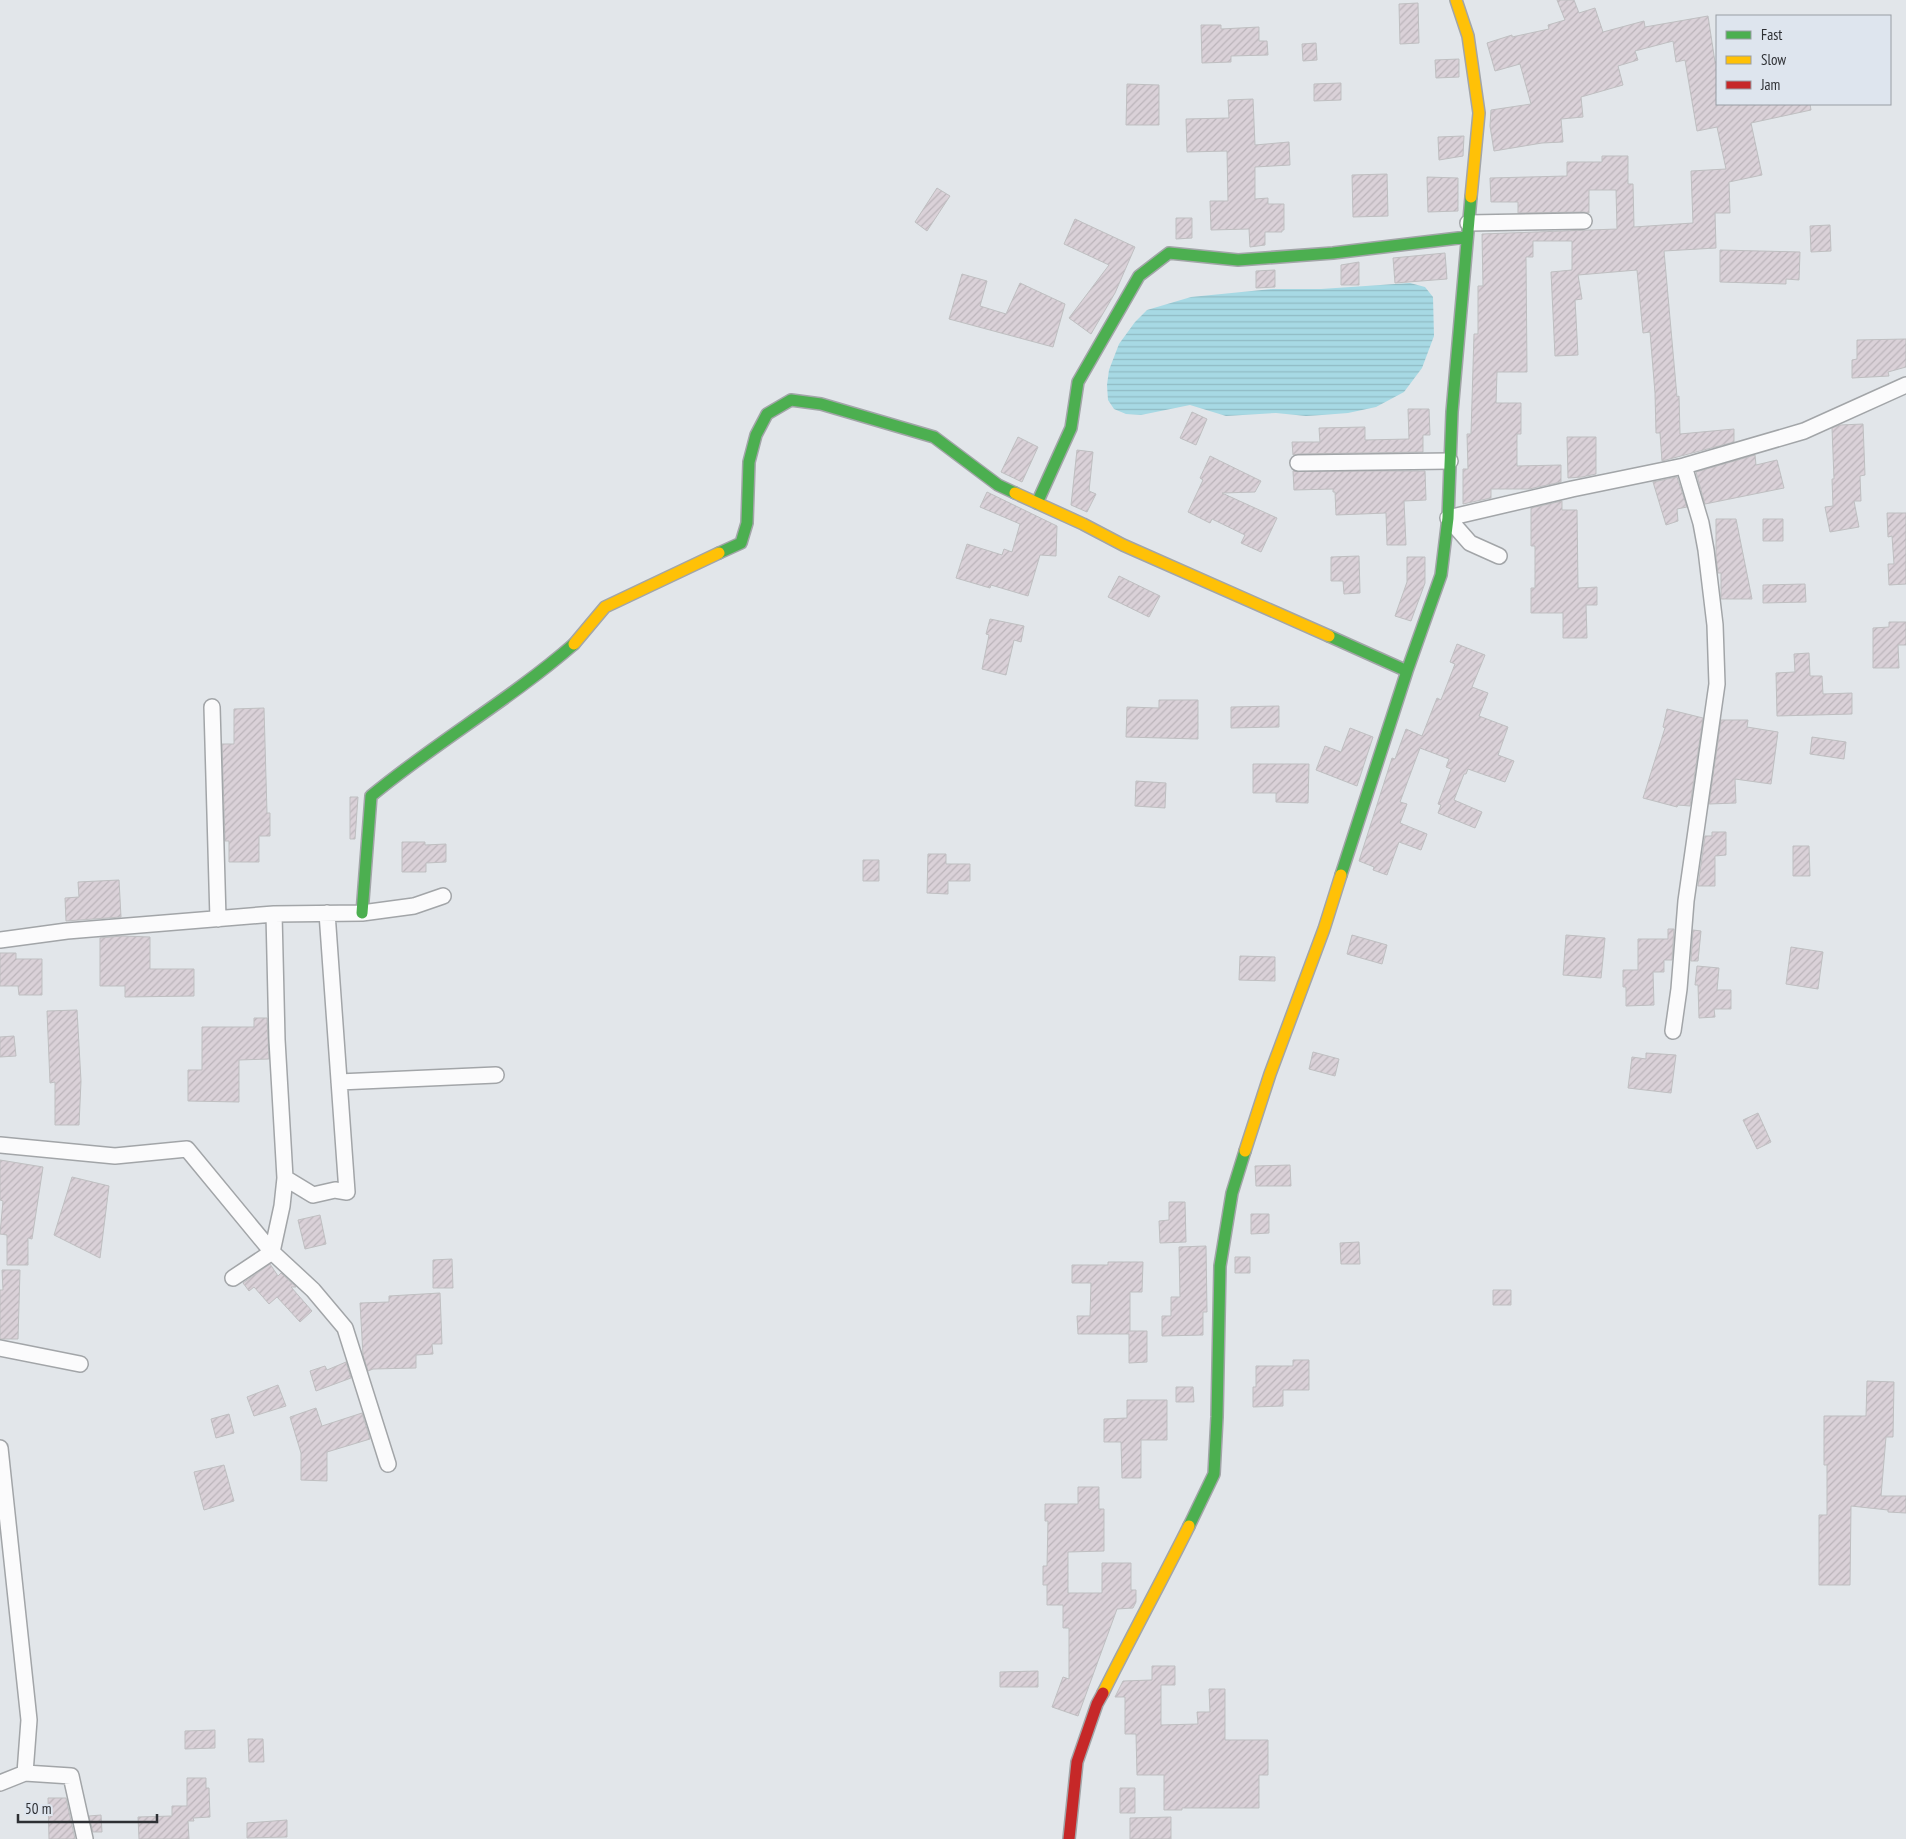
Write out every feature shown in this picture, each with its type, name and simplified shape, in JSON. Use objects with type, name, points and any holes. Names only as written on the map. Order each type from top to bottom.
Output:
[{"type":"street","points":[[1069,1839],[1077,1762],[1097,1704],[1131,1636],[1152,1600],[1214,1474],[1220,1266],[1232,1192],[1270,1074],[1324,929],[1407,671],[1441,576],[1448,518],[1450,461],[1478,113],[1468,36],[1456,0]]},
{"type":"street","points":[[1037,503],[1071,428],[1078,382],[1139,276],[1169,254],[1238,260],[1333,252],[1468,230],[1584,221]]},
{"type":"street","points":[[1448,518],[1572,489],[1684,466],[1804,431],[1906,385]]},
{"type":"street","points":[[362,913],[371,796],[406,767],[551,664],[575,643],[605,607],[740,543],[747,523],[749,462],[756,435],[767,414],[791,400],[821,404],[934,437],[998,485],[1083,524],[1123,545],[1407,671]]},
{"type":"street","points":[[1298,463],[1450,461]]},
{"type":"street","points":[[1673,1031],[1679,989],[1686,901],[1717,684],[1715,625],[1706,550],[1701,523],[1684,466]]},
{"type":"street","points":[[1448,518],[1470,543],[1499,556]]},
{"type":"street","points":[[212,707],[218,919]]},
{"type":"street","points":[[0,940],[68,931],[274,914],[362,913],[414,906],[444,896]]},
{"type":"street","points":[[233,1278],[272,1252],[282,1206],[285,1178],[277,1040],[274,914]]},
{"type":"street","points":[[285,1178],[313,1195],[335,1190],[347,1192],[327,914]]},
{"type":"street","points":[[339,1082],[496,1075]]},
{"type":"street","points":[[0,1145],[115,1156],[187,1149],[272,1252],[313,1290],[345,1328],[388,1464]]},
{"type":"street","points":[[0,1348],[80,1364]]},
{"type":"street","points":[[0,1448],[29,1720],[25,1773]]},
{"type":"street","points":[[0,1783],[25,1773],[72,1776],[85,1839]]},
{"type":"water","points":[[1410,283],[1425,287],[1433,297],[1434,336],[1422,368],[1404,392],[1376,407],[1348,413],[1306,416],[1276,413],[1226,416],[1190,405],[1141,415],[1126,414],[1114,409],[1108,400],[1109,370],[1119,344],[1135,322],[1147,310],[1191,297],[1273,289],[1321,289]]},
{"type":"building","points":[[1557,0],[1574,0],[1579,13],[1595,8],[1603,32],[1644,21],[1645,27],[1708,16],[1716,62],[1716,105],[1810,105],[1811,110],[1751,123],[1762,175],[1729,182],[1730,213],[1715,213],[1716,248],[1664,251],[1677,397],[1679,396],[1680,434],[1734,429],[1734,442],[1662,461],[1660,433],[1656,433],[1650,332],[1643,333],[1637,270],[1578,275],[1582,299],[1575,300],[1578,355],[1555,356],[1551,272],[1572,270],[1572,241],[1533,241],[1533,257],[1526,257],[1527,372],[1497,372],[1496,403],[1521,403],[1521,434],[1517,434],[1517,466],[1561,465],[1561,482],[1529,489],[1491,489],[1491,498],[1463,504],[1463,469],[1468,469],[1467,434],[1471,434],[1474,334],[1478,334],[1478,286],[1483,286],[1482,234],[1617,229],[1616,190],[1589,190],[1589,213],[1518,213],[1518,202],[1491,202],[1490,178],[1567,176],[1567,162],[1602,162],[1602,156],[1628,156],[1628,184],[1633,184],[1634,227],[1693,223],[1691,171],[1726,169],[1717,127],[1697,131],[1685,60],[1676,62],[1673,41],[1635,51],[1638,60],[1618,66],[1623,85],[1581,97],[1583,117],[1561,119],[1563,142],[1542,143],[1494,151],[1490,126],[1491,110],[1531,104],[1520,64],[1495,71],[1487,43],[1512,35],[1512,37],[1549,29],[1548,25],[1565,20]]},
{"type":"building","points":[[1418,3],[1419,43],[1400,44],[1399,4]]},
{"type":"building","points":[[1201,25],[1221,25],[1221,29],[1259,27],[1259,41],[1267,41],[1268,55],[1231,56],[1231,62],[1202,63]]},
{"type":"building","points":[[1316,43],[1317,60],[1303,61],[1302,44]]},
{"type":"building","points":[[1459,59],[1459,77],[1436,78],[1435,60]]},
{"type":"building","points":[[1341,83],[1341,100],[1314,101],[1314,84]]},
{"type":"building","points":[[1127,84],[1159,85],[1159,125],[1126,125]]},
{"type":"building","points":[[1253,99],[1255,145],[1289,142],[1290,165],[1255,167],[1255,199],[1268,198],[1268,204],[1284,204],[1284,230],[1282,232],[1265,232],[1265,245],[1250,247],[1249,229],[1211,230],[1210,201],[1228,201],[1227,151],[1187,152],[1186,119],[1229,118],[1228,100]]},
{"type":"building","points":[[1464,136],[1463,156],[1439,160],[1438,137]]},
{"type":"building","points":[[1387,174],[1388,216],[1353,217],[1352,175]]},
{"type":"building","points":[[1427,177],[1458,178],[1458,211],[1428,212]]},
{"type":"building","points":[[937,188],[950,196],[927,231],[915,222]]},
{"type":"building","points":[[1176,218],[1192,218],[1192,238],[1176,239]]},
{"type":"building","points":[[1075,219],[1135,247],[1115,293],[1091,334],[1069,318],[1109,265],[1064,244]]},
{"type":"building","points":[[1830,225],[1831,251],[1811,252],[1810,226]]},
{"type":"building","points":[[1720,250],[1800,252],[1799,280],[1786,279],[1786,284],[1720,282]]},
{"type":"building","points":[[1445,253],[1447,279],[1395,283],[1393,258]]},
{"type":"building","points":[[1359,262],[1359,285],[1341,285],[1341,265]]},
{"type":"building","points":[[1275,270],[1275,287],[1256,288],[1256,271]]},
{"type":"building","points":[[962,274],[987,281],[980,306],[1006,314],[1020,283],[1065,304],[1053,347],[949,319]]},
{"type":"building","points":[[1906,339],[1906,367],[1888,372],[1889,376],[1852,378],[1852,360],[1857,359],[1857,340]]},
{"type":"building","points":[[1408,409],[1429,409],[1430,435],[1423,435],[1423,452],[1293,455],[1292,442],[1320,442],[1319,428],[1365,427],[1365,440],[1409,439]]},
{"type":"building","points":[[1192,412],[1207,419],[1196,445],[1180,438]]},
{"type":"building","points":[[1863,424],[1865,475],[1860,476],[1861,501],[1854,501],[1859,527],[1830,532],[1825,507],[1833,506],[1832,428],[1840,425]]},
{"type":"building","points":[[1018,437],[1038,447],[1022,482],[1001,472]]},
{"type":"building","points":[[1567,437],[1596,437],[1596,474],[1568,478]]},
{"type":"building","points":[[1077,450],[1093,452],[1089,491],[1096,494],[1087,512],[1071,505]]},
{"type":"building","points":[[1755,455],[1756,465],[1777,460],[1784,488],[1705,504],[1696,472]]},
{"type":"building","points":[[1210,456],[1261,481],[1255,492],[1222,493],[1277,518],[1261,552],[1241,543],[1245,535],[1212,519],[1210,523],[1188,512],[1203,480],[1200,478]]},
{"type":"building","points":[[1293,471],[1425,471],[1426,500],[1404,501],[1406,545],[1387,545],[1386,513],[1336,515],[1335,492],[1333,492],[1333,489],[1294,490]]},
{"type":"building","points":[[1677,477],[1687,507],[1677,509],[1678,521],[1666,525],[1653,482]]},
{"type":"building","points":[[987,492],[1057,526],[1056,556],[1040,555],[1028,596],[991,585],[990,588],[956,578],[967,544],[1002,555],[1004,549],[1012,552],[1020,524],[980,507]]},
{"type":"building","points":[[1562,501],[1562,510],[1577,510],[1578,588],[1597,587],[1597,605],[1586,605],[1587,638],[1563,638],[1563,613],[1531,613],[1531,588],[1535,588],[1535,546],[1531,546],[1531,508]]},
{"type":"building","points":[[1887,513],[1906,513],[1906,584],[1889,585],[1888,564],[1894,564],[1892,536],[1888,537]]},
{"type":"building","points":[[1716,519],[1736,519],[1752,599],[1721,599],[1721,573],[1718,573],[1716,558]]},
{"type":"building","points":[[1763,519],[1783,519],[1783,541],[1763,541]]},
{"type":"building","points":[[1359,556],[1360,593],[1344,594],[1343,581],[1331,581],[1331,557]]},
{"type":"building","points":[[1407,557],[1425,557],[1425,583],[1411,621],[1395,616],[1407,582]]},
{"type":"building","points":[[1119,576],[1160,596],[1149,617],[1108,597]]},
{"type":"building","points":[[1805,584],[1806,602],[1763,603],[1763,585]]},
{"type":"building","points":[[990,619],[1024,626],[1021,642],[1014,640],[1006,675],[982,669],[989,635],[986,634]]},
{"type":"building","points":[[1889,622],[1906,622],[1906,645],[1898,645],[1899,668],[1873,668],[1873,628],[1889,627]]},
{"type":"building","points":[[1457,644],[1485,655],[1472,687],[1488,693],[1479,716],[1508,727],[1498,755],[1514,761],[1505,782],[1468,769],[1466,774],[1464,774],[1454,800],[1482,812],[1475,828],[1438,813],[1441,805],[1438,804],[1451,769],[1446,767],[1449,759],[1420,748],[1400,802],[1407,804],[1400,823],[1427,834],[1421,850],[1399,842],[1387,875],[1373,870],[1374,867],[1359,861],[1392,758],[1395,759],[1406,729],[1422,736],[1437,698],[1441,700],[1455,664],[1450,662]]},
{"type":"building","points":[[1809,653],[1810,676],[1822,676],[1823,694],[1852,693],[1852,714],[1777,716],[1776,673],[1795,672],[1794,654]]},
{"type":"building","points":[[1159,700],[1198,700],[1198,739],[1126,737],[1127,707],[1159,708]]},
{"type":"building","points":[[1279,706],[1279,727],[1231,728],[1231,707]]},
{"type":"building","points":[[264,708],[267,813],[270,813],[270,836],[259,836],[259,862],[229,862],[229,841],[225,841],[222,744],[234,744],[234,709]]},
{"type":"building","points":[[1667,709],[1703,718],[1690,806],[1678,805],[1677,807],[1643,798],[1665,728],[1663,727]]},
{"type":"building","points":[[1721,720],[1748,720],[1747,727],[1778,732],[1771,784],[1735,779],[1736,803],[1709,804]]},
{"type":"building","points":[[1350,728],[1373,737],[1357,786],[1316,770],[1325,746],[1341,752]]},
{"type":"building","points":[[1812,737],[1846,742],[1844,759],[1810,754]]},
{"type":"building","points":[[1253,764],[1309,764],[1308,803],[1276,802],[1276,793],[1253,793]]},
{"type":"building","points":[[1136,781],[1166,783],[1165,808],[1135,806]]},
{"type":"building","points":[[350,797],[358,797],[355,839],[350,839]]},
{"type":"building","points":[[1712,832],[1726,832],[1726,855],[1715,856],[1715,886],[1698,886],[1705,836],[1712,836]]},
{"type":"building","points":[[402,842],[425,842],[425,845],[446,844],[446,862],[426,863],[426,872],[402,872]]},
{"type":"building","points":[[1793,846],[1809,846],[1810,876],[1793,876]]},
{"type":"building","points":[[928,854],[946,854],[946,864],[970,864],[970,881],[948,881],[948,894],[927,893]]},
{"type":"building","points":[[863,860],[879,860],[879,881],[863,881]]},
{"type":"building","points":[[119,880],[121,917],[66,921],[65,898],[79,897],[78,882]]},
{"type":"building","points":[[1668,929],[1674,929],[1672,960],[1664,960],[1664,972],[1653,972],[1654,1005],[1626,1006],[1626,987],[1623,987],[1623,970],[1638,970],[1638,939],[1668,939]]},
{"type":"building","points":[[1693,930],[1701,931],[1698,961],[1691,961]]},
{"type":"building","points":[[1352,935],[1387,945],[1382,964],[1347,954]]},
{"type":"building","points":[[1566,935],[1605,938],[1601,978],[1563,975]]},
{"type":"building","points":[[122,936],[150,937],[150,969],[194,969],[194,996],[125,997],[125,986],[100,986],[100,938]]},
{"type":"building","points":[[1791,947],[1823,952],[1818,989],[1786,984]]},
{"type":"building","points":[[0,953],[16,953],[16,959],[42,959],[42,995],[19,995],[18,986],[0,986]]},
{"type":"building","points":[[1240,956],[1275,957],[1275,981],[1239,980]]},
{"type":"building","points":[[1697,966],[1719,968],[1717,990],[1731,990],[1731,1009],[1714,1009],[1715,1017],[1699,1018],[1698,985],[1695,985]]},
{"type":"building","points":[[77,1010],[81,1081],[79,1125],[55,1125],[55,1082],[50,1083],[47,1011]]},
{"type":"building","points":[[254,1018],[267,1018],[269,1059],[239,1060],[239,1102],[188,1101],[188,1070],[202,1070],[202,1027],[254,1027]]},
{"type":"building","points":[[14,1036],[16,1056],[0,1057],[0,1037]]},
{"type":"building","points":[[1313,1052],[1339,1059],[1335,1076],[1309,1069]]},
{"type":"building","points":[[1646,1053],[1676,1055],[1671,1093],[1628,1088],[1632,1057],[1646,1059]]},
{"type":"building","points":[[1758,1113],[1771,1142],[1757,1149],[1743,1120]]},
{"type":"building","points":[[0,1160],[43,1167],[32,1239],[28,1238],[28,1265],[7,1265],[7,1235],[0,1234],[3,1201],[0,1200]]},
{"type":"building","points":[[1290,1165],[1291,1186],[1256,1186],[1255,1166]]},
{"type":"building","points":[[72,1177],[109,1186],[100,1258],[54,1235]]},
{"type":"building","points":[[1169,1202],[1185,1202],[1186,1242],[1160,1243],[1159,1221],[1169,1220]]},
{"type":"building","points":[[1251,1214],[1269,1214],[1269,1233],[1251,1234]]},
{"type":"building","points":[[320,1215],[326,1244],[305,1249],[298,1220]]},
{"type":"building","points":[[1359,1242],[1360,1264],[1341,1264],[1340,1243]]},
{"type":"building","points":[[1206,1246],[1207,1312],[1203,1312],[1203,1335],[1162,1336],[1162,1316],[1171,1316],[1171,1297],[1180,1297],[1179,1247]]},
{"type":"building","points":[[1235,1257],[1250,1257],[1250,1273],[1235,1273]]},
{"type":"building","points":[[452,1259],[453,1288],[433,1288],[433,1260]]},
{"type":"building","points":[[1108,1262],[1143,1262],[1142,1292],[1130,1292],[1130,1331],[1147,1331],[1147,1362],[1129,1363],[1129,1334],[1078,1334],[1077,1316],[1090,1316],[1091,1283],[1072,1283],[1072,1265],[1108,1265]]},
{"type":"building","points":[[270,1264],[278,1276],[281,1273],[296,1287],[291,1287],[312,1311],[300,1322],[277,1297],[269,1304],[254,1287],[249,1291],[243,1283]]},
{"type":"building","points":[[2,1270],[20,1270],[18,1339],[0,1339],[0,1290],[3,1290]]},
{"type":"building","points":[[1493,1290],[1511,1290],[1511,1305],[1493,1305]]},
{"type":"building","points":[[440,1293],[442,1344],[432,1344],[433,1354],[416,1355],[416,1368],[373,1369],[368,1371],[363,1355],[360,1303],[389,1302],[389,1296]]},
{"type":"building","points":[[1293,1360],[1309,1360],[1309,1390],[1283,1390],[1283,1406],[1253,1407],[1253,1387],[1256,1387],[1256,1366],[1293,1366]]},
{"type":"building","points":[[346,1362],[351,1378],[316,1391],[310,1371],[325,1366],[327,1370]]},
{"type":"building","points":[[1867,1381],[1894,1382],[1893,1437],[1886,1437],[1881,1496],[1906,1496],[1906,1513],[1851,1506],[1850,1585],[1819,1585],[1819,1515],[1827,1515],[1827,1465],[1824,1465],[1824,1416],[1866,1416]]},
{"type":"building","points":[[278,1385],[286,1406],[254,1416],[247,1397]]},
{"type":"building","points":[[1176,1387],[1193,1387],[1194,1402],[1176,1402]]},
{"type":"building","points":[[1127,1400],[1167,1400],[1167,1440],[1141,1440],[1141,1478],[1122,1478],[1121,1442],[1104,1442],[1104,1419],[1127,1418]]},
{"type":"building","points":[[316,1408],[322,1426],[362,1413],[370,1439],[327,1452],[327,1481],[301,1480],[301,1453],[290,1417]]},
{"type":"building","points":[[229,1414],[234,1433],[216,1438],[211,1419]]},
{"type":"building","points":[[224,1465],[234,1501],[204,1510],[194,1472]]},
{"type":"building","points":[[1078,1487],[1099,1487],[1099,1509],[1104,1509],[1104,1551],[1068,1552],[1068,1593],[1102,1593],[1102,1563],[1131,1563],[1131,1590],[1136,1590],[1136,1602],[1133,1608],[1117,1609],[1078,1716],[1052,1707],[1063,1677],[1069,1679],[1069,1628],[1063,1628],[1063,1605],[1047,1605],[1047,1585],[1043,1585],[1043,1566],[1047,1566],[1048,1521],[1045,1521],[1045,1504],[1078,1504]]},
{"type":"building","points":[[1152,1666],[1175,1666],[1175,1685],[1161,1685],[1161,1725],[1198,1724],[1197,1712],[1210,1712],[1209,1689],[1225,1689],[1225,1740],[1268,1740],[1268,1775],[1259,1775],[1259,1808],[1182,1808],[1182,1810],[1164,1810],[1164,1775],[1137,1775],[1136,1734],[1125,1734],[1125,1697],[1115,1697],[1123,1681],[1152,1680]]},
{"type":"building","points":[[1038,1671],[1038,1687],[1000,1687],[1000,1672]]},
{"type":"building","points":[[215,1730],[215,1748],[185,1749],[185,1731]]},
{"type":"building","points":[[248,1739],[263,1739],[264,1762],[249,1762]]},
{"type":"building","points":[[187,1778],[206,1778],[206,1788],[209,1788],[210,1817],[193,1818],[194,1821],[188,1821],[189,1839],[139,1839],[138,1817],[172,1816],[172,1806],[187,1806]]},
{"type":"building","points":[[1120,1788],[1135,1788],[1135,1813],[1120,1813]]},
{"type":"building","points":[[48,1798],[66,1798],[75,1839],[49,1839]]},
{"type":"building","points":[[101,1815],[102,1832],[93,1832],[89,1816]]},
{"type":"building","points":[[1171,1817],[1171,1839],[1130,1839],[1130,1818]]},
{"type":"building","points":[[287,1820],[287,1837],[247,1838],[247,1823]]},
{"type":"traffic: fast","points":[[1341,875],[1407,671],[1441,575],[1448,518],[1452,412],[1471,197]]},
{"type":"traffic: fast","points":[[1037,503],[1071,428],[1078,382],[1139,276],[1169,253],[1238,260],[1333,253],[1467,237]]},
{"type":"traffic: fast","points":[[719,553],[741,543],[747,523],[749,462],[756,435],[767,414],[791,400],[821,404],[934,437],[998,485],[1015,493]]},
{"type":"traffic: fast","points":[[1329,636],[1407,671]]},
{"type":"traffic: fast","points":[[362,913],[371,796],[421,757],[525,683],[574,644]]},
{"type":"traffic: fast","points":[[1189,1526],[1214,1474],[1220,1266],[1232,1193],[1245,1151]]},
{"type":"traffic: slow","points":[[1456,0],[1468,36],[1479,113],[1471,197]]},
{"type":"traffic: slow","points":[[1015,493],[1083,524],[1123,545],[1329,636]]},
{"type":"traffic: slow","points":[[574,644],[605,607],[719,553]]},
{"type":"traffic: slow","points":[[1245,1151],[1270,1074],[1324,929],[1341,875]]},
{"type":"traffic: slow","points":[[1103,1693],[1189,1526]]},
{"type":"traffic: jam","points":[[1069,1839],[1077,1762],[1097,1704],[1103,1693]]}]
